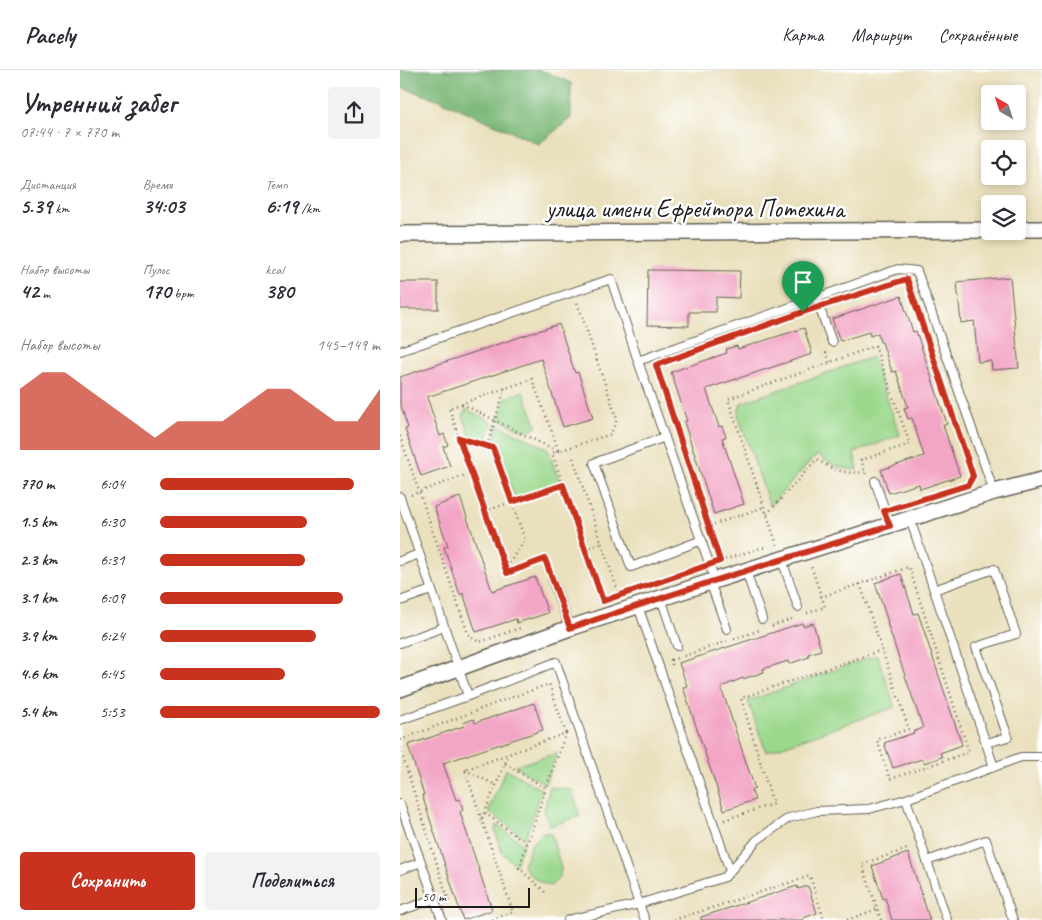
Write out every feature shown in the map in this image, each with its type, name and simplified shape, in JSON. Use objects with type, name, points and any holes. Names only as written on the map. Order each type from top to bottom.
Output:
[{"type":"street","points":[[1026,230],[1042,229]]},
{"type":"street","name":"улица имени Ефрейтора Потехина","points":[[400,234],[981,230]]},
{"type":"street","points":[[400,689],[570,628],[713,581],[994,492],[1042,480]]},
{"type":"lane","points":[[638,361],[898,270],[917,271],[994,492]]},
{"type":"lane","points":[[400,351],[611,279],[710,564],[727,629]]},
{"type":"lane","points":[[816,298],[832,342]]},
{"type":"lane","points":[[665,437],[594,463],[631,567],[702,540]]},
{"type":"lane","points":[[872,481],[890,526]]},
{"type":"lane","points":[[400,498],[403,518],[419,554],[468,696]]},
{"type":"lane","points":[[910,519],[994,766]]},
{"type":"lane","points":[[400,561],[419,554]]},
{"type":"lane","points":[[782,560],[798,607]]},
{"type":"lane","points":[[934,590],[994,569],[1016,634],[976,647],[1008,737],[986,743]]},
{"type":"lane","points":[[746,571],[762,619]]},
{"type":"lane","points":[[552,579],[570,628]]},
{"type":"lane","points":[[400,601],[431,590]]},
{"type":"lane","points":[[661,598],[678,646]]},
{"type":"lane","points":[[638,606],[730,871]]},
{"type":"lane","points":[[400,643],[444,627]]},
{"type":"lane","points":[[400,720],[556,662],[645,920]]},
{"type":"lane","points":[[568,920],[639,904],[724,877],[757,840],[789,818],[817,811],[869,809],[906,799],[1021,757],[1042,757]]},
{"type":"lane","points":[[906,799],[947,920]]},
{"type":"lane","points":[[400,804],[404,826],[421,862],[442,920]]},
{"type":"lane","points":[[927,861],[986,840],[1013,920]]},
{"type":"lane","points":[[400,870],[421,862]]},
{"type":"lane","points":[[400,911],[434,899]]},
{"type":"path","points":[[568,305],[577,302],[617,419],[611,434],[552,454],[603,601]]},
{"type":"path","points":[[824,344],[830,362]]},
{"type":"path","points":[[710,564],[761,548],[778,547],[728,398],[875,346],[910,444],[861,460],[872,481]]},
{"type":"path","points":[[932,354],[973,476],[968,485]]},
{"type":"path","points":[[656,365],[696,488]]},
{"type":"path","points":[[552,579],[545,559],[507,573],[449,408],[532,379],[558,452]]},
{"type":"path","points":[[487,446],[505,388]]},
{"type":"path","points":[[462,404],[558,452]]},
{"type":"path","points":[[400,436],[468,634],[480,642],[527,626]]},
{"type":"path","points":[[459,438],[493,448],[525,540],[505,568]]},
{"type":"path","points":[[573,458],[619,595]]},
{"type":"path","points":[[767,514],[817,459],[827,466],[840,471],[851,473],[866,472]]},
{"type":"path","points":[[419,492],[471,473]]},
{"type":"path","points":[[485,511],[563,485]]},
{"type":"path","points":[[709,526],[765,507]]},
{"type":"path","points":[[585,548],[602,543]]},
{"type":"path","points":[[806,552],[825,607],[807,614]]},
{"type":"path","points":[[822,597],[909,567],[970,752],[890,779],[877,740],[909,729],[860,584]]},
{"type":"path","points":[[771,626],[798,617]]},
{"type":"path","points":[[674,670],[671,660],[762,629]]},
{"type":"path","points":[[721,821],[773,804],[741,698],[882,650]]},
{"type":"path","points":[[400,740],[549,684],[566,733],[519,868],[545,892]]},
{"type":"path","points":[[465,770],[566,733]]},
{"type":"path","points":[[400,748],[449,902]]},
{"type":"path","points":[[482,820],[509,754]]},
{"type":"path","points":[[505,764],[546,788]]},
{"type":"path","points":[[465,770],[496,785]]},
{"type":"path","points":[[465,770],[513,912],[491,920]]},
{"type":"path","points":[[484,813],[527,844]]},
{"type":"path","points":[[881,920],[862,864],[912,848]]},
{"type":"path","points":[[674,920],[810,876],[824,920]]},
{"type":"path","points":[[847,920],[877,909]]},
{"type":"green space","points":[[400,70],[541,70],[571,83],[571,118],[539,144],[440,100],[400,87]]},
{"type":"green space","points":[[872,357],[900,435],[854,453],[858,470],[837,466],[818,455],[813,458],[770,506],[738,415],[741,403]]},
{"type":"green space","points":[[523,391],[537,427],[523,431],[499,419],[506,398]]},
{"type":"green space","points":[[466,409],[492,422],[486,442],[471,438],[463,416]]},
{"type":"green space","points":[[498,425],[547,448],[560,483],[515,498],[494,441]]},
{"type":"green space","points":[[877,655],[895,707],[766,752],[748,701]]},
{"type":"green space","points":[[557,753],[545,784],[515,766]]},
{"type":"green space","points":[[506,769],[542,790],[525,838],[488,811]]},
{"type":"green space","points":[[550,787],[572,790],[580,816],[550,826],[544,810]]},
{"type":"green space","points":[[497,825],[523,844],[516,865],[502,853],[495,830]]},
{"type":"green space","points":[[543,833],[551,833],[561,868],[560,877],[551,886],[535,879],[523,866],[532,843]]},
{"type":"building","points":[[648,270],[740,271],[739,298],[716,297],[716,312],[689,312],[689,326],[647,325]]},
{"type":"building","points":[[1010,277],[1019,368],[992,370],[991,361],[978,362],[974,321],[961,323],[957,282]]},
{"type":"building","points":[[400,282],[438,282],[438,309],[400,309]]},
{"type":"building","points":[[901,296],[913,332],[916,331],[947,424],[943,425],[960,476],[920,489],[919,484],[889,493],[881,470],[924,456],[912,418],[908,419],[904,408],[908,407],[896,371],[892,372],[878,333],[870,336],[869,332],[840,341],[832,319]]},
{"type":"building","points":[[559,324],[575,373],[578,372],[593,418],[563,427],[541,359],[427,397],[440,436],[444,434],[448,445],[443,447],[450,466],[421,476],[405,429],[408,428],[400,403],[400,377]]},
{"type":"building","points":[[804,328],[812,354],[706,389],[719,427],[722,426],[726,437],[722,438],[744,504],[714,514],[684,422],[687,421],[671,372],[727,353],[726,349],[737,346],[738,349]]},
{"type":"building","points":[[460,497],[492,591],[535,577],[548,613],[517,623],[516,619],[476,632],[463,593],[460,595],[444,547],[448,546],[434,507]]},
{"type":"building","points":[[901,574],[914,614],[918,613],[962,745],[940,753],[942,757],[924,763],[922,759],[893,768],[884,743],[923,728],[875,583]]},
{"type":"building","points":[[802,623],[803,626],[813,623],[821,650],[808,654],[809,657],[789,664],[788,661],[763,669],[764,672],[721,687],[755,789],[751,790],[755,800],[724,810],[683,687],[687,686],[679,663]]},
{"type":"building","points":[[534,703],[543,730],[443,763],[456,800],[460,799],[463,810],[460,812],[492,910],[463,920],[422,795],[424,795],[408,745],[464,726],[463,723],[474,719],[475,723]]},
{"type":"building","points":[[908,853],[930,920],[892,920],[872,866]]},
{"type":"building","points":[[797,886],[798,889],[808,886],[817,913],[803,918],[804,920],[701,920],[701,917]]},
{"type":"route","points":[[907,279],[973,476],[968,485],[884,511],[890,526],[570,628],[545,559],[507,573],[459,438],[493,448],[512,502],[563,485],[603,601],[720,561],[656,365],[803,312],[907,279]]}]
